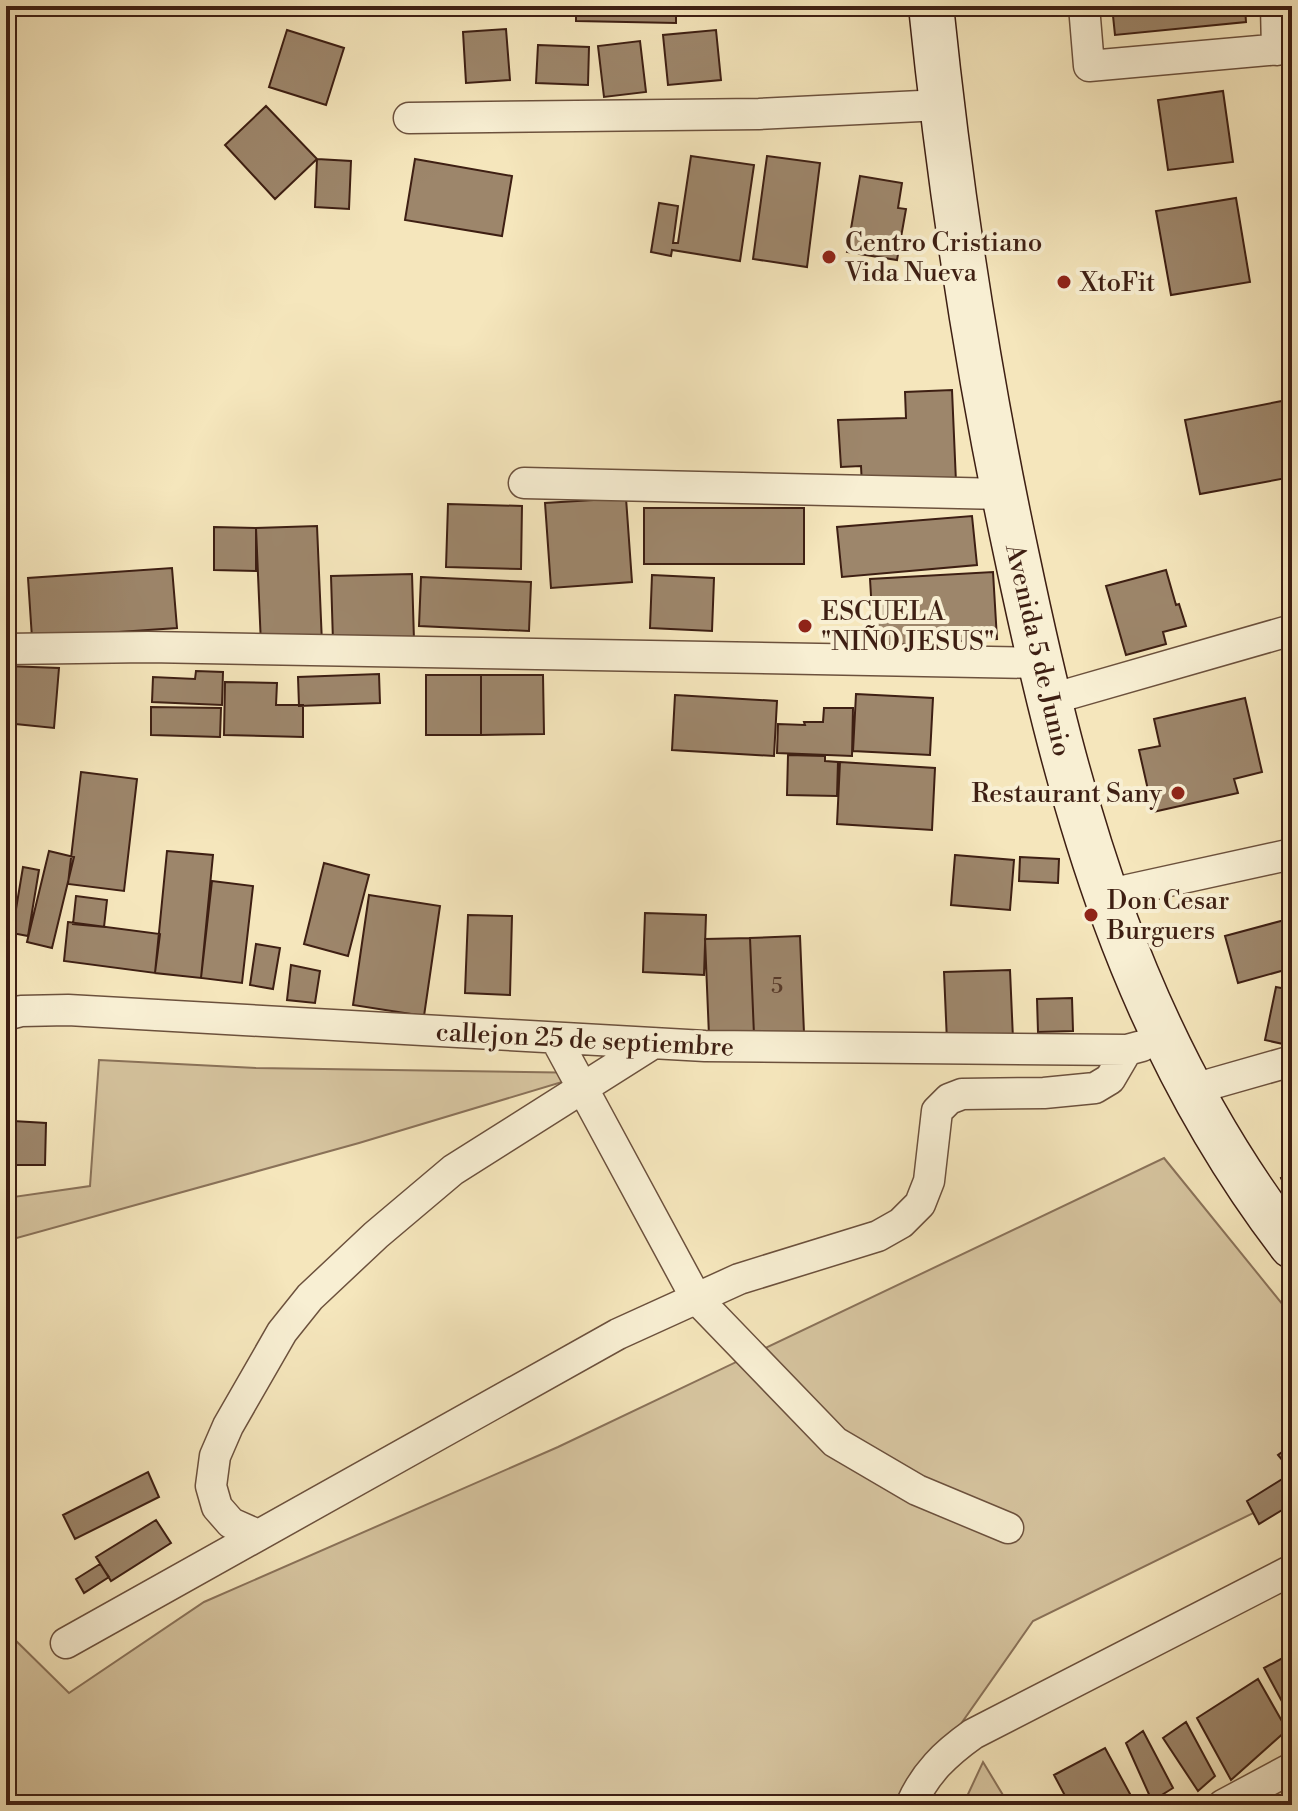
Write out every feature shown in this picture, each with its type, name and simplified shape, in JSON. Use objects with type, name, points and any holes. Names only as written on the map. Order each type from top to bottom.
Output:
[{"type":"street","name":"Avenida 5 de Junio","points":[[931,6],[941,105],[981,375],[1003,494],[1044,681],[1076,805],[1133,972],[1146,1045],[1190,1090],[1237,1168],[1292,1246]]},
{"type":"street","points":[[1084,6],[1089,66],[1284,49],[1276,6]]},
{"type":"street","points":[[409,118],[759,114],[941,105]]},
{"type":"street","points":[[524,483],[1003,494]]},
{"type":"street","points":[[6,649],[164,647],[1044,681],[1292,630]]},
{"type":"street","points":[[1105,895],[1292,854]]},
{"type":"street","name":"callejon 25 de septiembre","points":[[11,1011],[84,1011],[652,1044],[1146,1045]]},
{"type":"street","points":[[556,1039],[696,1298],[835,1442],[917,1490],[1008,1528]]},
{"type":"street","points":[[258,1535],[231,1523],[217,1507],[211,1486],[215,1456],[228,1426],[282,1332],[310,1297],[453,1170],[652,1044]]},
{"type":"street","points":[[66,1643],[618,1334],[739,1279],[878,1236],[901,1223],[920,1204],[929,1181],[937,1111],[949,1099],[962,1094],[1044,1093],[1095,1088],[1110,1079],[1146,1045]]},
{"type":"street","points":[[1190,1090],[1292,1061]]},
{"type":"street","points":[[911,1805],[923,1781],[945,1754],[973,1734],[1292,1570]]},
{"type":"street","points":[[1223,1805],[1292,1768]]},
{"type":"shaded area","points":[[99,1060],[256,1068],[592,1073],[359,1143],[6,1241],[6,1198],[90,1186]]},
{"type":"shaded area","points":[[1164,1158],[1292,1316],[1292,1494],[1033,1621],[904,1805],[6,1805],[6,1631],[69,1693],[204,1602],[558,1447]]},
{"type":"shaded area","points":[[983,1762],[1009,1805],[963,1805]]},
{"type":"building","points":[[576,6],[676,6],[676,23],[576,21]]},
{"type":"building","points":[[1112,6],[1245,6],[1246,22],[1115,35]]},
{"type":"building","points":[[506,29],[510,80],[466,83],[463,32]]},
{"type":"building","points":[[287,30],[344,48],[326,105],[269,87]]},
{"type":"building","points":[[716,30],[721,80],[668,85],[663,35]]},
{"type":"building","points":[[640,41],[646,92],[604,97],[598,46]]},
{"type":"building","points":[[538,45],[589,47],[588,85],[536,83]]},
{"type":"building","points":[[1223,91],[1233,162],[1168,170],[1158,100]]},
{"type":"building","points":[[266,106],[317,159],[275,199],[225,145]]},
{"type":"building","points":[[691,156],[754,165],[740,261],[672,250],[671,256],[651,252],[659,203],[678,206],[673,243],[678,243]]},
{"type":"building","points":[[767,156],[820,163],[807,267],[753,259]]},
{"type":"building","points":[[317,159],[351,161],[349,209],[315,207]]},
{"type":"building","points":[[415,159],[512,176],[502,236],[405,220]]},
{"type":"building","points":[[860,176],[902,183],[898,208],[906,209],[897,260],[847,252]]},
{"type":"building","points":[[1236,198],[1250,282],[1171,295],[1156,211]]},
{"type":"building","points":[[952,390],[956,482],[862,486],[861,466],[841,467],[838,420],[906,418],[905,392]]},
{"type":"building","points":[[1282,401],[1292,452],[1292,477],[1200,494],[1185,420]]},
{"type":"building","points":[[626,498],[632,582],[551,588],[545,503]]},
{"type":"building","points":[[448,504],[522,506],[521,569],[446,567]]},
{"type":"building","points":[[644,508],[804,508],[804,564],[644,564]]},
{"type":"building","points":[[972,516],[977,565],[842,577],[837,527]]},
{"type":"building","points":[[317,526],[322,643],[261,645],[256,528]]},
{"type":"building","points":[[214,527],[256,528],[256,571],[214,570]]},
{"type":"building","points":[[172,568],[177,628],[32,638],[28,578]]},
{"type":"building","points":[[1166,570],[1186,626],[1163,632],[1166,644],[1126,655],[1106,586]]},
{"type":"building","points":[[993,572],[997,639],[874,646],[870,579]]},
{"type":"building","points":[[412,574],[414,640],[333,642],[331,576]]},
{"type":"building","points":[[652,575],[714,578],[712,631],[650,628]]},
{"type":"building","points":[[421,577],[531,582],[529,631],[419,626]]},
{"type":"building","points":[[6,666],[59,668],[54,728],[6,723]]},
{"type":"building","points":[[196,671],[223,672],[222,705],[152,702],[153,677],[195,679]]},
{"type":"building","points":[[379,674],[380,703],[299,706],[298,677]]},
{"type":"building","points":[[426,675],[481,675],[481,735],[426,735]]},
{"type":"building","points":[[481,675],[543,675],[544,734],[481,735]]},
{"type":"building","points":[[225,682],[277,683],[276,705],[303,705],[303,737],[224,735]]},
{"type":"building","points":[[856,694],[933,698],[930,755],[853,751]]},
{"type":"building","points":[[675,695],[777,701],[774,756],[672,750]]},
{"type":"building","points":[[1245,698],[1262,772],[1234,779],[1238,793],[1153,812],[1139,750],[1160,746],[1154,719]]},
{"type":"building","points":[[151,707],[221,708],[220,737],[151,735]]},
{"type":"building","points":[[824,708],[853,708],[852,756],[777,753],[778,724],[823,722]]},
{"type":"building","points":[[788,755],[825,756],[825,761],[838,762],[837,796],[787,795]]},
{"type":"building","points":[[840,762],[935,768],[932,830],[837,824]]},
{"type":"building","points":[[81,772],[137,779],[124,891],[68,884]]},
{"type":"building","points":[[49,851],[74,857],[52,948],[27,942]]},
{"type":"building","points":[[167,851],[213,855],[201,978],[155,973]]},
{"type":"building","points":[[955,855],[1014,860],[1010,910],[951,905]]},
{"type":"building","points":[[1020,857],[1059,859],[1058,883],[1019,881]]},
{"type":"building","points":[[324,863],[369,875],[348,956],[304,944]]},
{"type":"building","points":[[23,867],[39,870],[28,936],[12,933]]},
{"type":"building","points":[[212,881],[253,886],[242,983],[201,978]]},
{"type":"building","points":[[369,895],[440,906],[424,1016],[353,1005]]},
{"type":"building","points":[[76,896],[107,900],[104,927],[73,924]]},
{"type":"building","points":[[645,913],[706,915],[704,975],[643,972]]},
{"type":"building","points":[[468,915],[512,916],[510,995],[465,993]]},
{"type":"building","points":[[1292,918],[1292,968],[1238,983],[1225,936]]},
{"type":"building","points":[[68,922],[160,934],[155,973],[64,961]]},
{"type":"building","points":[[800,936],[804,1033],[754,1035],[750,938]]},
{"type":"building","points":[[750,938],[754,1035],[709,1036],[705,939]]},
{"type":"building","points":[[256,944],[280,948],[273,989],[250,985]]},
{"type":"building","points":[[291,965],[320,971],[315,1003],[287,1000]]},
{"type":"building","points":[[1010,970],[1013,1039],[947,1042],[944,972]]},
{"type":"building","points":[[1276,987],[1292,990],[1286,1018],[1292,1019],[1292,1046],[1265,1040]]},
{"type":"building","points":[[1072,998],[1073,1031],[1038,1032],[1037,999]]},
{"type":"building","points":[[13,1121],[46,1123],[45,1165],[12,1165]]},
{"type":"building","points":[[1292,1172],[1292,1201],[1281,1178]]},
{"type":"building","points":[[1292,1445],[1292,1472],[1278,1455]]},
{"type":"building","points":[[148,1472],[159,1497],[75,1539],[63,1515]]},
{"type":"building","points":[[1292,1473],[1292,1504],[1259,1524],[1247,1501]]},
{"type":"building","points":[[156,1520],[171,1543],[111,1581],[96,1557]]},
{"type":"building","points":[[100,1564],[109,1577],[84,1593],[76,1579]]},
{"type":"building","points":[[1292,1653],[1292,1720],[1264,1668]]},
{"type":"building","points":[[1258,1679],[1287,1730],[1231,1780],[1197,1718]]},
{"type":"building","points":[[1186,1722],[1215,1776],[1198,1791],[1163,1738]]},
{"type":"building","points":[[1143,1731],[1173,1788],[1152,1801],[1126,1743]]},
{"type":"building","points":[[1105,1748],[1136,1805],[1070,1805],[1054,1775]]},
{"type":"place","name":"Centro Cristiano Vida Nueva","points":[[829,257]]},
{"type":"place","name":"XtoFit","points":[[1064,282]]},
{"type":"place","name":"ESCUELA \"NIÑO JESUS\"","points":[[805,626]]},
{"type":"place","name":"Restaurant Sany","points":[[1178,793]]},
{"type":"place","name":"Don Cesar Burguers","points":[[1091,915]]}]
